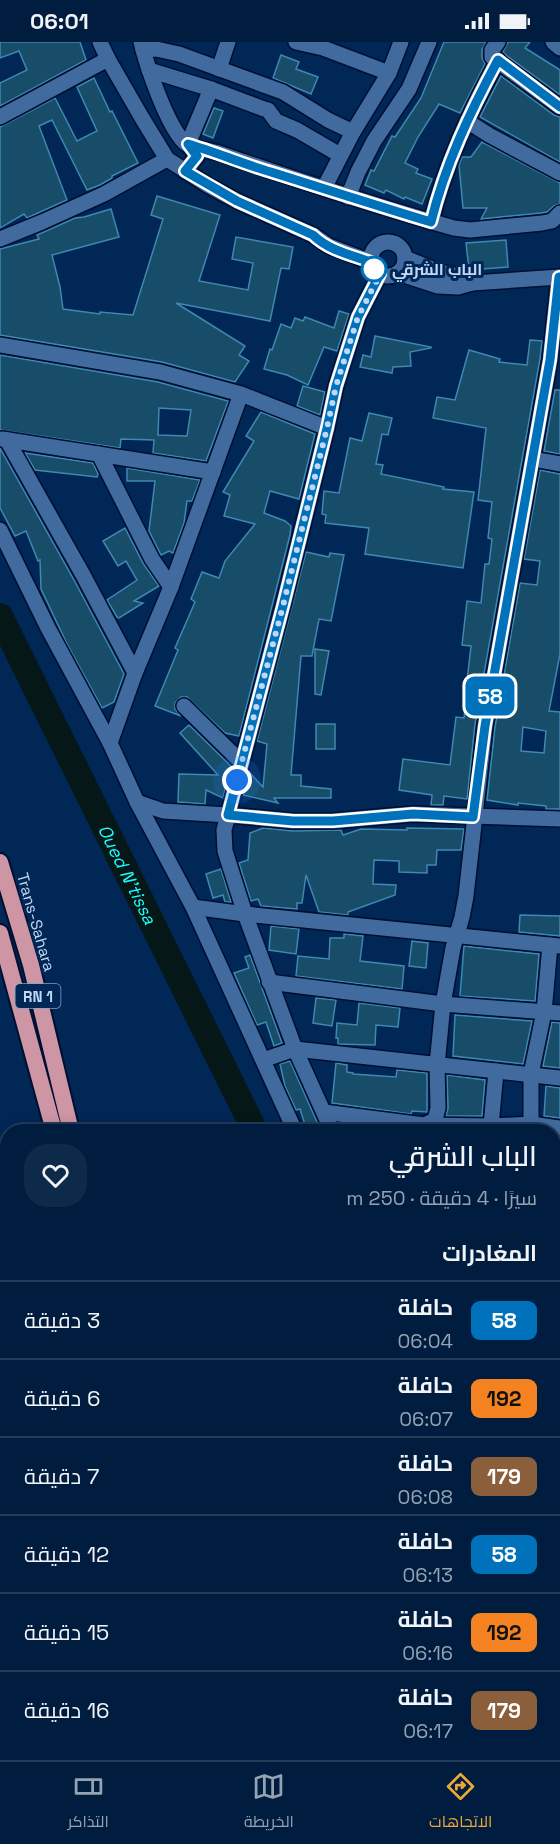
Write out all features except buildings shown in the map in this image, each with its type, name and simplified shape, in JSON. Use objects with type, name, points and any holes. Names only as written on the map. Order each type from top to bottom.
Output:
[{"type":"highway","name":"Trans-Sahara","points":[[0,862],[31,965],[69,1124]]},
{"type":"highway","name":"RN 1","points":[[0,933],[52,1124]]},
{"type":"street","points":[[100,42],[167,159],[237,201],[313,235],[322,235],[374,263],[389,276],[398,273],[438,286],[458,287],[472,283],[560,277],[555,361],[533,459],[485,726],[462,917],[456,936],[443,1004],[437,1065],[438,1108],[435,1120],[430,1124]]},
{"type":"street","points":[[219,69],[228,42]]},
{"type":"street","points":[[296,42],[324,45],[389,73]]},
{"type":"street","points":[[324,188],[352,132],[389,73],[401,42]]},
{"type":"street","points":[[348,197],[374,141],[409,89],[429,42]]},
{"type":"street","points":[[498,42],[491,52],[492,57],[560,107]]},
{"type":"street","points":[[553,42],[560,48]]},
{"type":"street","points":[[185,171],[197,156],[171,123],[149,70],[142,46],[166,50],[283,92],[352,132]]},
{"type":"street","points":[[0,117],[108,58]]},
{"type":"street","points":[[431,222],[444,177],[467,121],[498,60]]},
{"type":"street","points":[[149,70],[268,110],[276,122],[297,130],[340,155]]},
{"type":"street","points":[[188,144],[211,89]]},
{"type":"street","points":[[467,121],[560,172]]},
{"type":"street","points":[[188,144],[348,197],[454,228],[470,230],[542,223],[552,221],[560,213]]},
{"type":"street","points":[[0,239],[104,194],[167,159]]},
{"type":"street","points":[[329,1124],[295,1049],[269,982],[225,851],[224,830],[286,595],[336,386],[380,244],[390,242],[400,247],[405,258],[398,273]]},
{"type":"street","points":[[405,258],[440,272],[460,276],[472,283]]},
{"type":"street","points":[[0,345],[160,372],[240,394],[327,428]]},
{"type":"street","points":[[110,743],[135,673],[171,587],[240,394]]},
{"type":"street","points":[[4,440],[213,472]]},
{"type":"street","points":[[4,440],[83,575],[135,673]]},
{"type":"street","points":[[99,454],[152,559],[171,587]]},
{"type":"street","points":[[533,459],[560,464]]},
{"type":"street","points":[[0,530],[48,628],[110,743],[137,802],[193,907],[292,1124]]},
{"type":"street","points":[[184,706],[242,763]]},
{"type":"street","points":[[137,802],[163,811],[293,821],[333,821],[413,814],[560,819]]},
{"type":"street","points":[[193,907],[555,945],[531,1074],[531,1124]]},
{"type":"street","points":[[269,982],[443,1004],[560,1013]]},
{"type":"street","points":[[263,1060],[295,1049],[560,1078]]},
{"type":"street","points":[[491,1124],[496,1071]]},
{"type":"street","points":[[324,1112],[399,1124]]},
{"type":"waterway","name":"Oued N'tissa","points":[[0,616],[252,1124]]},
{"type":"bus line","name":"58","points":[[559,277],[550,360],[501,630],[473,817],[413,814],[333,821],[293,821],[228,815],[283,606],[336,386],[358,317],[380,274],[372,267],[371,262],[329,246],[313,235],[237,201],[185,171],[197,156],[188,144],[431,222],[449,164],[478,98],[498,60],[560,107]]},
{"type":"place","name":"الباب الشرقي","points":[[374,269]]},
{"type":"route","points":[[237,780],[283,606],[336,386],[358,317],[380,274],[374,269]]}]
